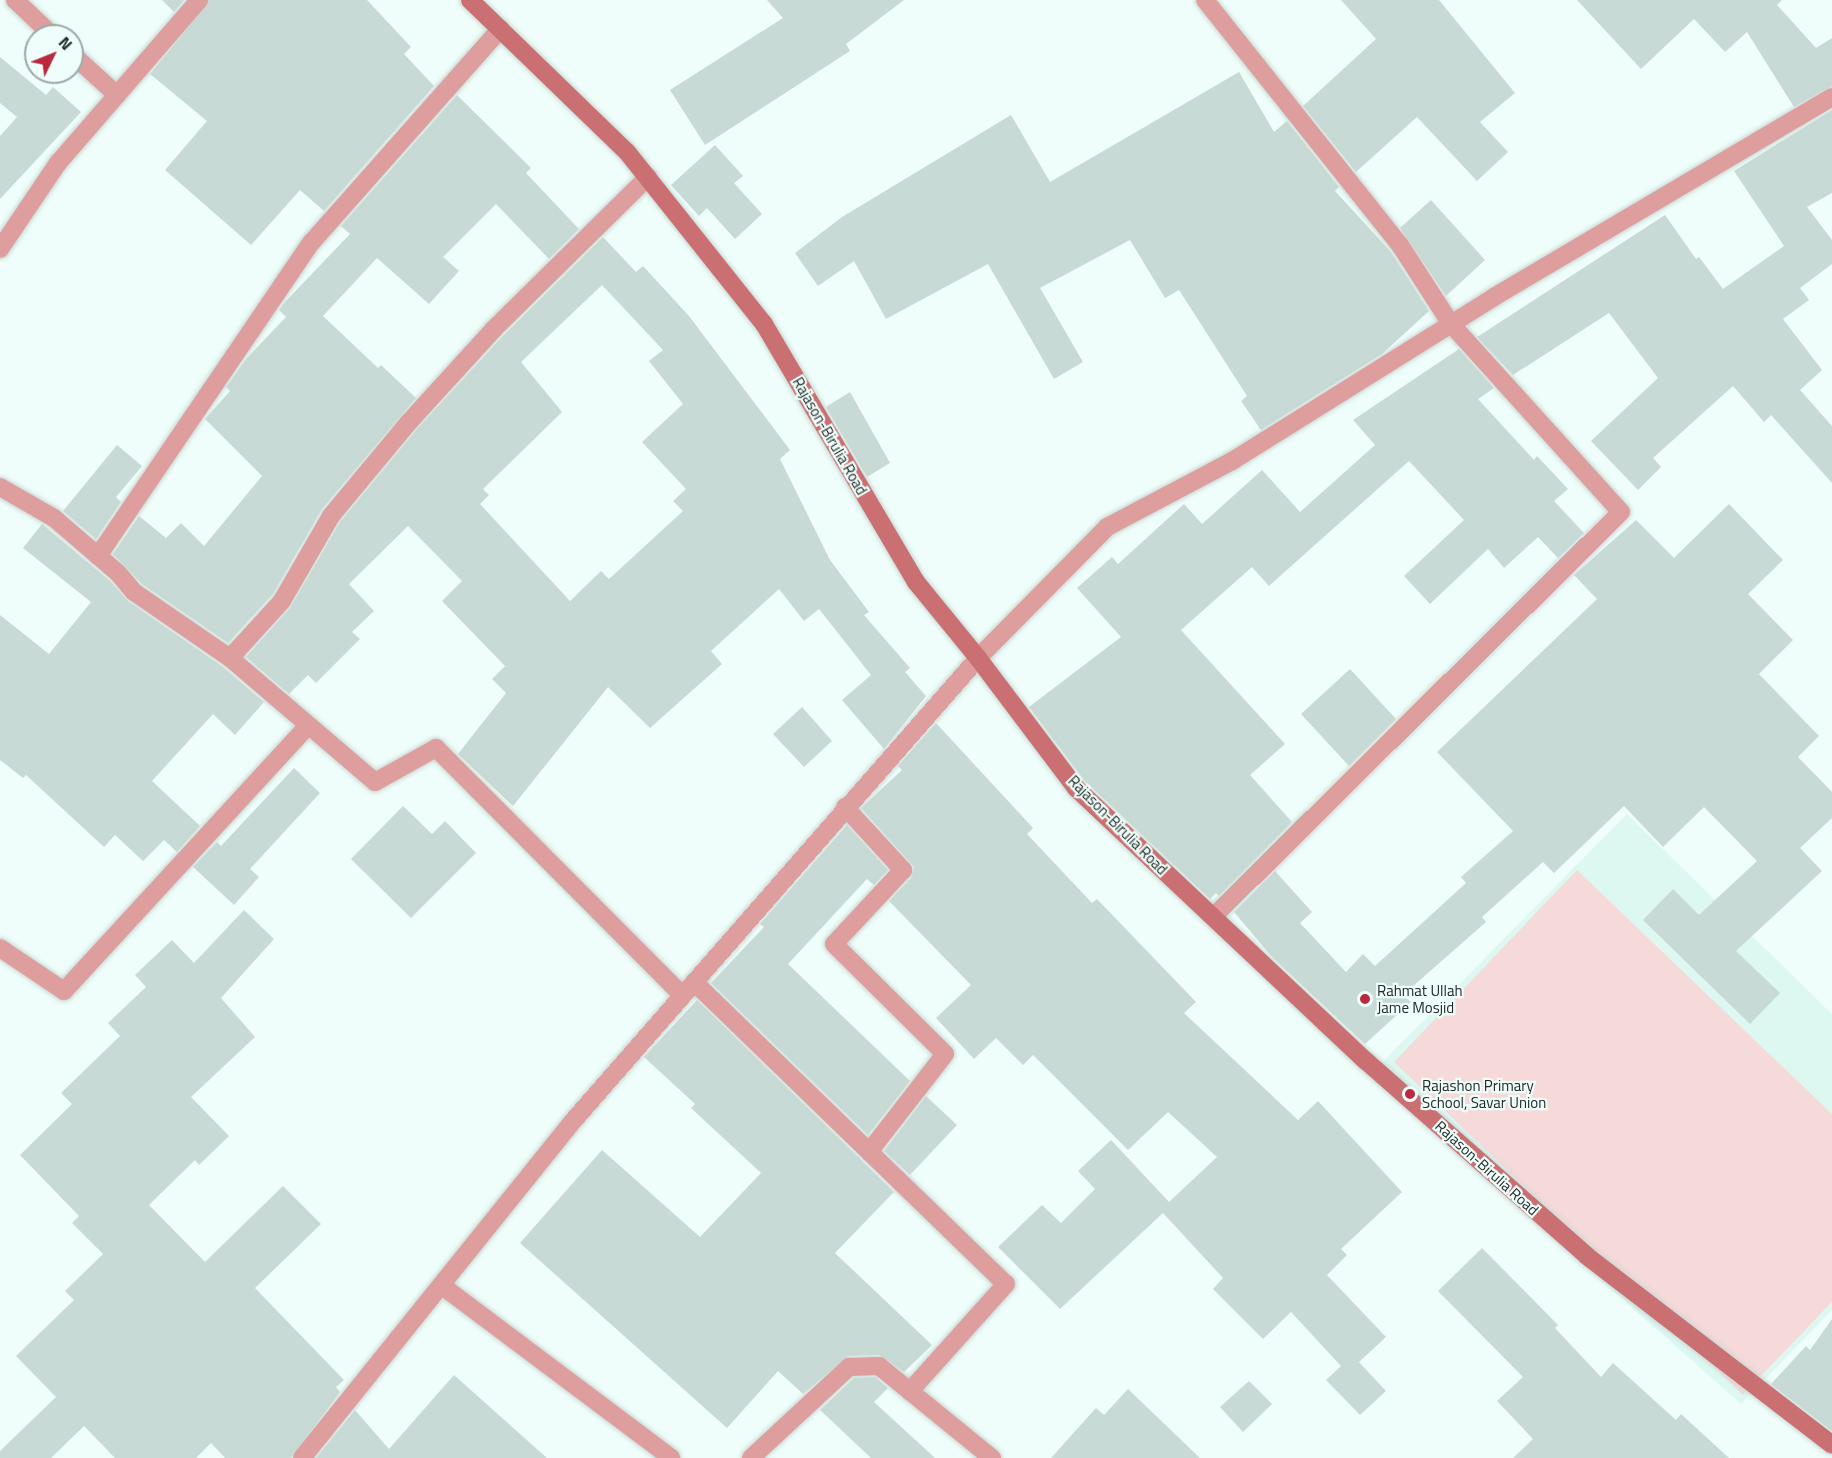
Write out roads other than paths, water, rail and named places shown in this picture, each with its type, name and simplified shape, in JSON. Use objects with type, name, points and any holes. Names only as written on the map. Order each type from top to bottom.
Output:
[{"type":"street","points":[[15,0],[40,24]]},
{"type":"street","points":[[0,249],[58,163],[199,0]]},
{"type":"street","name":"Rajason-Birulia Road","points":[[470,0],[648,177],[764,324],[916,582],[978,658],[1076,788],[1213,917],[1587,1257],[1832,1445]]},
{"type":"street","points":[[1205,0],[1400,245],[1451,324],[1621,512],[1213,917]]},
{"type":"street","points":[[98,556],[311,243],[500,29]]},
{"type":"street","points":[[84,65],[117,95]]},
{"type":"street","points":[[302,1458],[573,1121],[688,988],[978,658],[1107,527],[1232,461],[1451,324],[1832,97]]},
{"type":"street","points":[[230,658],[282,601],[330,516],[409,422],[493,330],[648,177]]},
{"type":"street","points":[[0,488],[54,518],[98,556],[134,592],[230,658],[375,782],[436,748],[688,988],[869,1152],[1006,1284],[910,1391]]},
{"type":"street","points":[[0,948],[64,991],[308,726]]},
{"type":"street","points":[[845,807],[903,870],[834,944],[945,1054],[869,1152]]},
{"type":"street","points":[[441,1285],[671,1458]]},
{"type":"street","points":[[751,1458],[849,1368],[879,1366],[992,1458]]},
{"type":"place","name":"Rahmat Ullah Jame Mosjid","points":[[1365,999]]},
{"type":"place","name":"Rajashon Primary School, Savar Union","points":[[1410,1094]]}]
